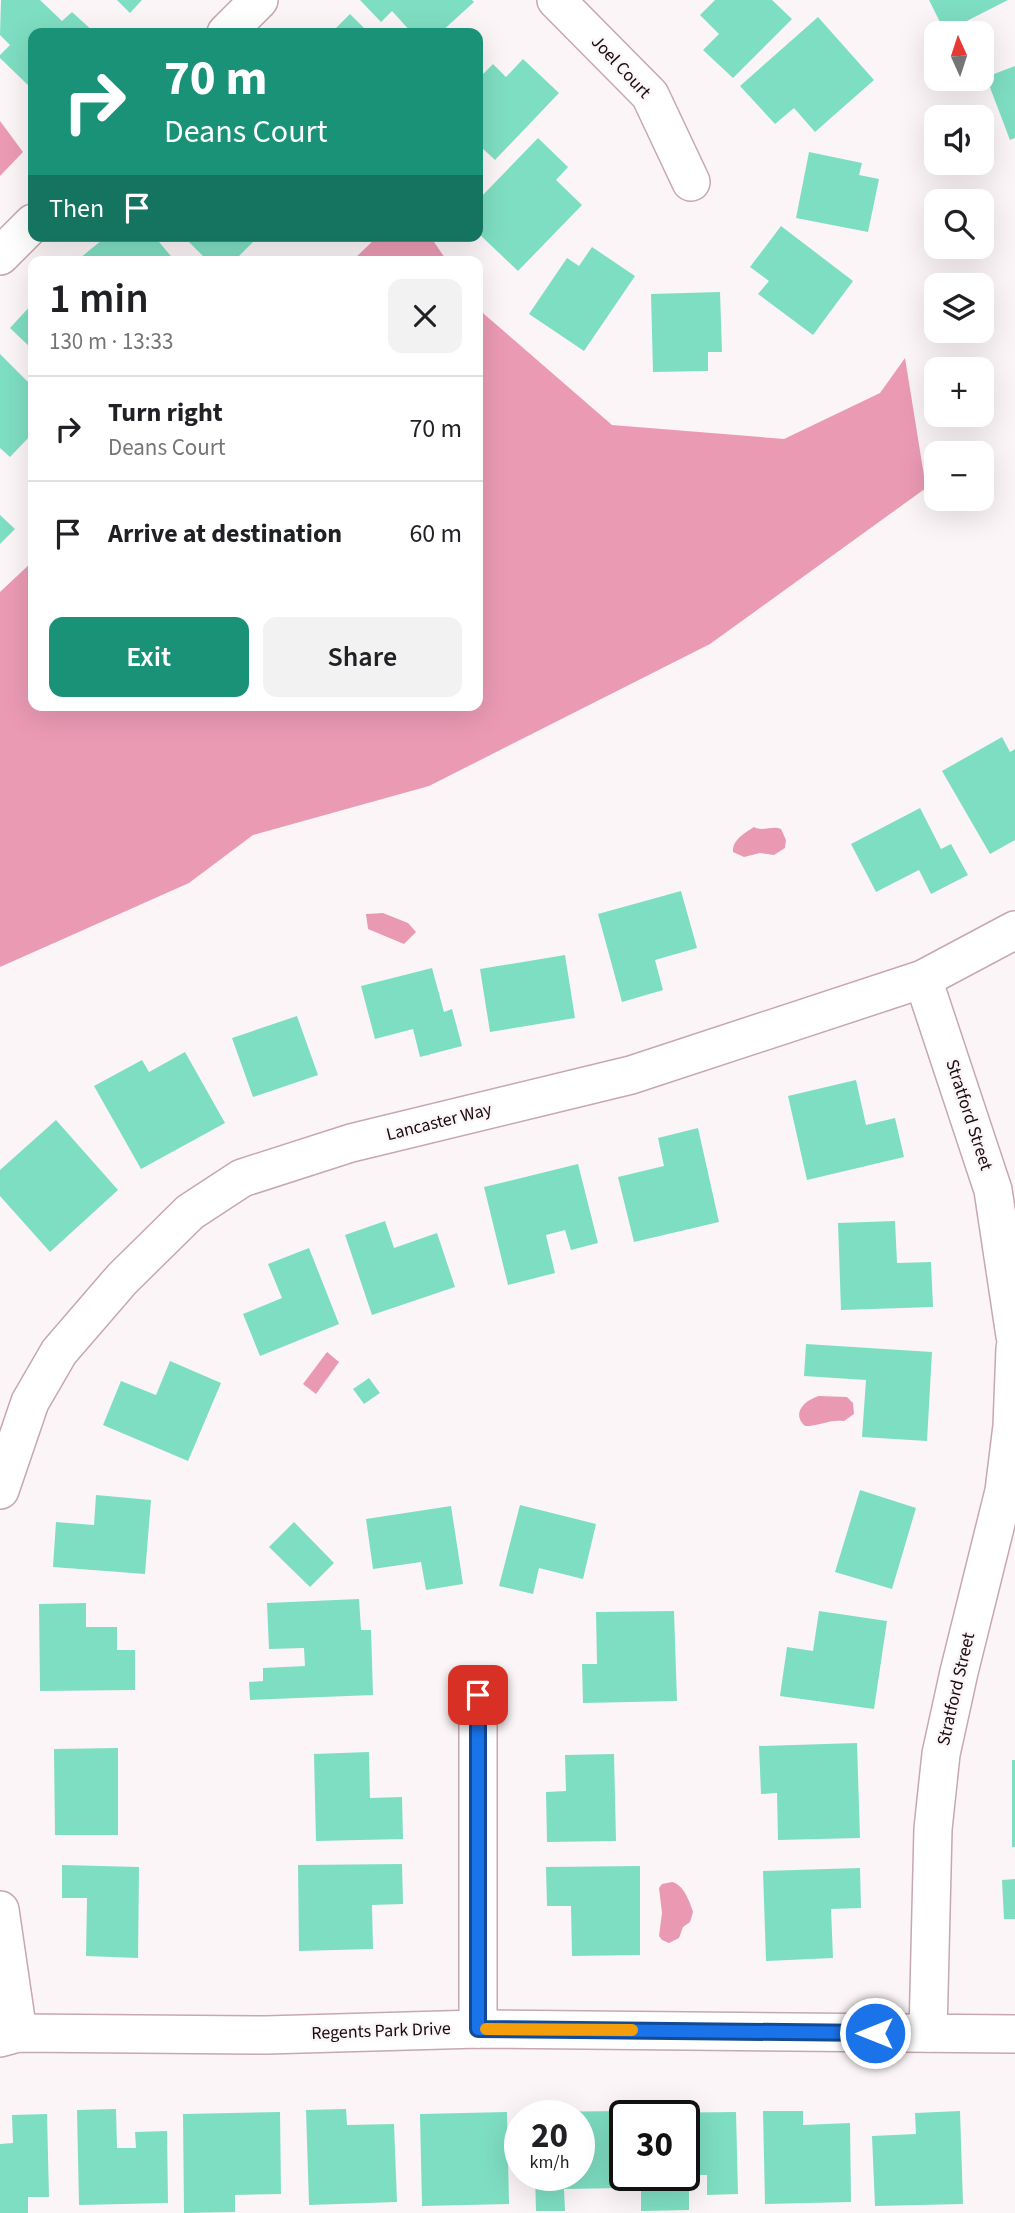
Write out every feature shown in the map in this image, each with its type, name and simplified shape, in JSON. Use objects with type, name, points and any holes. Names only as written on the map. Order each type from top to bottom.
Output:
[{"type":"street","points":[[231,28],[259,0]]},
{"type":"street","name":"Joel Court","points":[[556,0],[650,95],[691,181]]},
{"type":"street","points":[[0,256],[28,228]]},
{"type":"street","name":"Lancaster Way","points":[[0,1490],[30,1402],[59,1352],[122,1279],[190,1212],[242,1178],[351,1143],[631,1075],[923,979],[1015,930]]},
{"type":"street","name":"Stratford Street","points":[[923,979],[993,1190],[1015,1336]]},
{"type":"street","name":"Stratford Street","points":[[928,2033],[933,1829],[941,1754],[1004,1491],[1012,1426],[1015,1349]]},
{"type":"street","points":[[478,1695],[478,2029]]},
{"type":"street","points":[[0,1910],[9,2035]]},
{"type":"street","name":"Regents Park Drive","points":[[9,2035],[266,2035],[478,2029],[1015,2034]]},
{"type":"shaded area","points":[[0,121],[23,152],[0,176]]},
{"type":"shaded area","points":[[372,242],[434,242],[444,256],[357,256]]},
{"type":"shaded area","points":[[483,312],[612,425],[784,439],[880,393],[905,358],[924,489],[710,644],[429,786],[253,835],[189,883],[0,967],[0,592],[28,566],[28,711],[483,711]]},
{"type":"shaded area","points":[[754,827],[781,829],[786,840],[785,848],[774,855],[760,853],[744,857],[733,852],[737,840]]},
{"type":"shaded area","points":[[383,913],[408,923],[416,932],[404,944],[368,929],[366,914]]},
{"type":"shaded area","points":[[327,1352],[339,1362],[316,1394],[303,1384]]},
{"type":"shaded area","points":[[819,1396],[847,1397],[853,1403],[854,1414],[844,1421],[805,1426],[799,1416],[800,1412],[805,1404]]},
{"type":"shaded area","points":[[672,1882],[683,1890],[693,1912],[679,1938],[669,1943],[659,1936],[662,1913],[659,1888],[662,1884]]},
{"type":"building","points":[[1,0],[40,0],[62,21],[72,12],[90,28],[28,28],[28,85],[0,58],[10,45],[0,35]]},
{"type":"building","points":[[117,0],[142,0],[130,13]]},
{"type":"building","points":[[360,0],[474,2],[445,28],[407,28],[392,11],[381,22]]},
{"type":"building","points":[[715,0],[772,0],[792,19],[733,78],[703,50],[719,34],[700,15]]},
{"type":"building","points":[[929,0],[1008,0],[967,21],[940,21]]},
{"type":"building","points":[[350,14],[364,28],[336,28]]},
{"type":"building","points":[[818,17],[874,80],[815,132],[794,108],[775,124],[740,86]]},
{"type":"building","points":[[523,59],[559,93],[495,160],[483,149],[483,74],[493,64],[506,77]]},
{"type":"building","points":[[1015,66],[1015,138],[1010,140],[991,91],[994,91],[994,74]]},
{"type":"building","points":[[538,138],[568,167],[556,180],[582,205],[518,271],[483,238],[483,195]]},
{"type":"building","points":[[809,152],[862,163],[859,175],[879,179],[868,232],[796,218]]},
{"type":"building","points":[[781,226],[853,281],[813,335],[758,294],[769,281],[750,267]]},
{"type":"building","points":[[100,242],[159,242],[171,256],[82,256]]},
{"type":"building","points":[[189,242],[253,242],[239,256],[203,256]]},
{"type":"building","points":[[592,247],[635,276],[584,351],[529,314],[567,258],[579,266]]},
{"type":"building","points":[[720,292],[722,352],[708,352],[708,371],[653,372],[651,294]]},
{"type":"building","points":[[28,308],[28,345],[10,328]]},
{"type":"building","points":[[0,354],[28,382],[28,438],[10,457],[0,448]]},
{"type":"building","points":[[0,515],[15,529],[0,544]]},
{"type":"building","points":[[1002,737],[1010,752],[1015,749],[1015,840],[990,854],[942,771]]},
{"type":"building","points":[[920,808],[941,849],[951,844],[968,875],[931,894],[919,870],[876,892],[851,844]]},
{"type":"building","points":[[681,891],[697,948],[655,960],[663,990],[622,1002],[598,914]]},
{"type":"building","points":[[565,955],[575,1018],[490,1032],[480,969]]},
{"type":"building","points":[[432,968],[444,1012],[452,1009],[462,1046],[420,1057],[413,1029],[375,1039],[361,986]]},
{"type":"building","points":[[297,1016],[318,1075],[253,1097],[232,1038]]},
{"type":"building","points":[[185,1052],[225,1123],[141,1169],[94,1086],[142,1060],[149,1072]]},
{"type":"building","points":[[856,1080],[866,1125],[895,1118],[904,1157],[807,1180],[788,1096]]},
{"type":"building","points":[[56,1120],[118,1190],[50,1252],[0,1196],[0,1170]]},
{"type":"building","points":[[698,1128],[719,1222],[634,1242],[618,1177],[664,1166],[658,1138]]},
{"type":"building","points":[[578,1164],[598,1243],[571,1250],[565,1230],[546,1235],[555,1273],[508,1285],[484,1187]]},
{"type":"building","points":[[385,1221],[394,1248],[437,1233],[455,1287],[372,1315],[345,1235]]},
{"type":"building","points":[[895,1221],[897,1263],[931,1262],[933,1307],[841,1310],[838,1223]]},
{"type":"building","points":[[309,1248],[339,1324],[260,1356],[243,1314],[282,1298],[268,1264]]},
{"type":"building","points":[[806,1344],[932,1352],[927,1441],[862,1437],[866,1380],[804,1376]]},
{"type":"building","points":[[170,1361],[221,1383],[188,1461],[103,1425],[121,1381],[156,1395]]},
{"type":"building","points":[[369,1378],[380,1393],[364,1404],[353,1389]]},
{"type":"building","points":[[860,1490],[916,1508],[892,1589],[835,1572]]},
{"type":"building","points":[[96,1495],[151,1500],[145,1574],[53,1567],[56,1522],[94,1525]]},
{"type":"building","points":[[520,1505],[596,1524],[583,1579],[539,1568],[533,1594],[499,1586]]},
{"type":"building","points":[[451,1506],[463,1584],[426,1590],[421,1562],[373,1569],[366,1519]]},
{"type":"building","points":[[294,1522],[334,1563],[310,1587],[269,1547]]},
{"type":"building","points":[[359,1599],[361,1630],[371,1630],[373,1695],[250,1700],[249,1682],[263,1681],[263,1668],[305,1666],[304,1648],[269,1649],[267,1603]]},
{"type":"building","points":[[86,1603],[86,1627],[117,1627],[117,1650],[135,1650],[135,1690],[40,1691],[39,1604]]},
{"type":"building","points":[[674,1611],[677,1701],[583,1703],[582,1664],[597,1664],[596,1612]]},
{"type":"building","points":[[819,1611],[887,1621],[874,1709],[780,1696],[787,1647],[813,1651]]},
{"type":"building","points":[[857,1743],[860,1838],[778,1840],[777,1793],[761,1794],[759,1746]]},
{"type":"building","points":[[118,1748],[118,1835],[55,1835],[54,1749]]},
{"type":"building","points":[[369,1752],[370,1798],[402,1797],[403,1839],[316,1841],[314,1754]]},
{"type":"building","points":[[614,1754],[616,1841],[547,1842],[546,1792],[566,1791],[565,1755]]},
{"type":"building","points":[[1012,1760],[1015,1760],[1015,1847],[1012,1847]]},
{"type":"building","points":[[402,1864],[403,1904],[372,1905],[373,1949],[299,1951],[298,1865]]},
{"type":"building","points":[[62,1865],[139,1867],[138,1958],[86,1956],[87,1898],[62,1898]]},
{"type":"building","points":[[640,1866],[640,1955],[572,1956],[571,1906],[547,1906],[546,1867]]},
{"type":"building","points":[[860,1868],[861,1908],[831,1909],[833,1958],[766,1961],[763,1871]]},
{"type":"building","points":[[1015,1879],[1015,1919],[1004,1919],[1002,1880]]},
{"type":"building","points":[[116,2109],[117,2148],[136,2148],[135,2132],[167,2131],[168,2203],[79,2205],[77,2110]]},
{"type":"building","points":[[346,2109],[347,2125],[394,2124],[397,2202],[309,2205],[306,2110]]},
{"type":"building","points":[[595,2111],[609,2111],[609,2188],[595,2188]]},
{"type":"building","points":[[763,2111],[803,2111],[803,2125],[850,2123],[851,2202],[765,2204]]},
{"type":"building","points":[[960,2111],[963,2204],[875,2206],[872,2136],[916,2134],[915,2113]]},
{"type":"building","points":[[280,2112],[281,2194],[235,2195],[235,2212],[184,2213],[183,2114]]},
{"type":"building","points":[[504,2112],[504,2191],[509,2191],[509,2204],[422,2206],[420,2114]]},
{"type":"building","points":[[700,2112],[736,2112],[738,2194],[707,2195],[707,2175],[700,2175]]},
{"type":"building","points":[[47,2114],[49,2197],[28,2197],[28,2213],[0,2213],[0,2144],[13,2143],[12,2115]]},
{"type":"building","points":[[535,2191],[564,2191],[565,2211],[536,2211]]},
{"type":"building","points":[[641,2191],[689,2191],[689,2210],[641,2211]]},
{"type":"slow traffic","points":[[486,2029],[632,2030]]},
{"type":"route","points":[[478,1695],[478,2029],[875,2033]]}]
